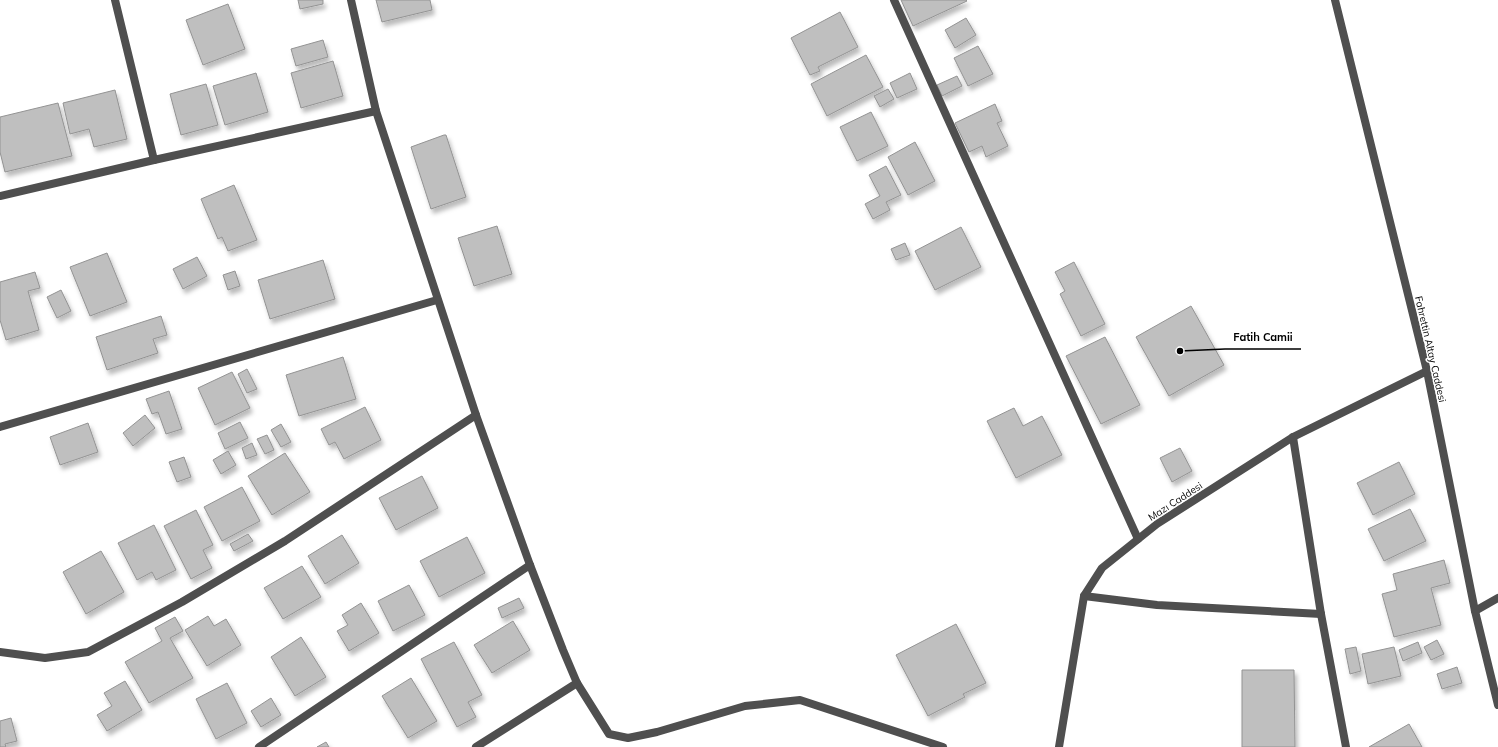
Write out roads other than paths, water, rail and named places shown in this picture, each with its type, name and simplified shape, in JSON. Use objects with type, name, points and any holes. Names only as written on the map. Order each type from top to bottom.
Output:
[{"type":"street","points":[[115,0],[154,160]]},
{"type":"street","points":[[352,0],[376,111],[476,415],[530,565],[577,683],[609,734],[628,738],[657,732],[745,706],[800,700],[943,747]]},
{"type":"street","points":[[894,0],[1138,539]]},
{"type":"street","name":"Fahrettin Altay Caddesi","points":[[1335,0],[1428,371],[1475,611],[1498,705]]},
{"type":"street","points":[[0,196],[376,111]]},
{"type":"street","points":[[0,427],[437,300]]},
{"type":"street","name":"Mazı Caddesi","points":[[1059,747],[1084,596],[1102,568],[1157,524],[1293,436],[1428,371]]},
{"type":"street","points":[[0,652],[45,658],[88,652],[182,602],[285,541],[476,415]]},
{"type":"street","points":[[1293,436],[1321,614],[1346,747]]},
{"type":"street","points":[[259,747],[530,565]]},
{"type":"street","points":[[1084,596],[1157,605],[1321,614]]},
{"type":"street","points":[[1475,611],[1498,598]]},
{"type":"street","points":[[476,747],[577,683]]},
{"type":"place","name":"Fatih Camii","points":[[1180,351]]}]
